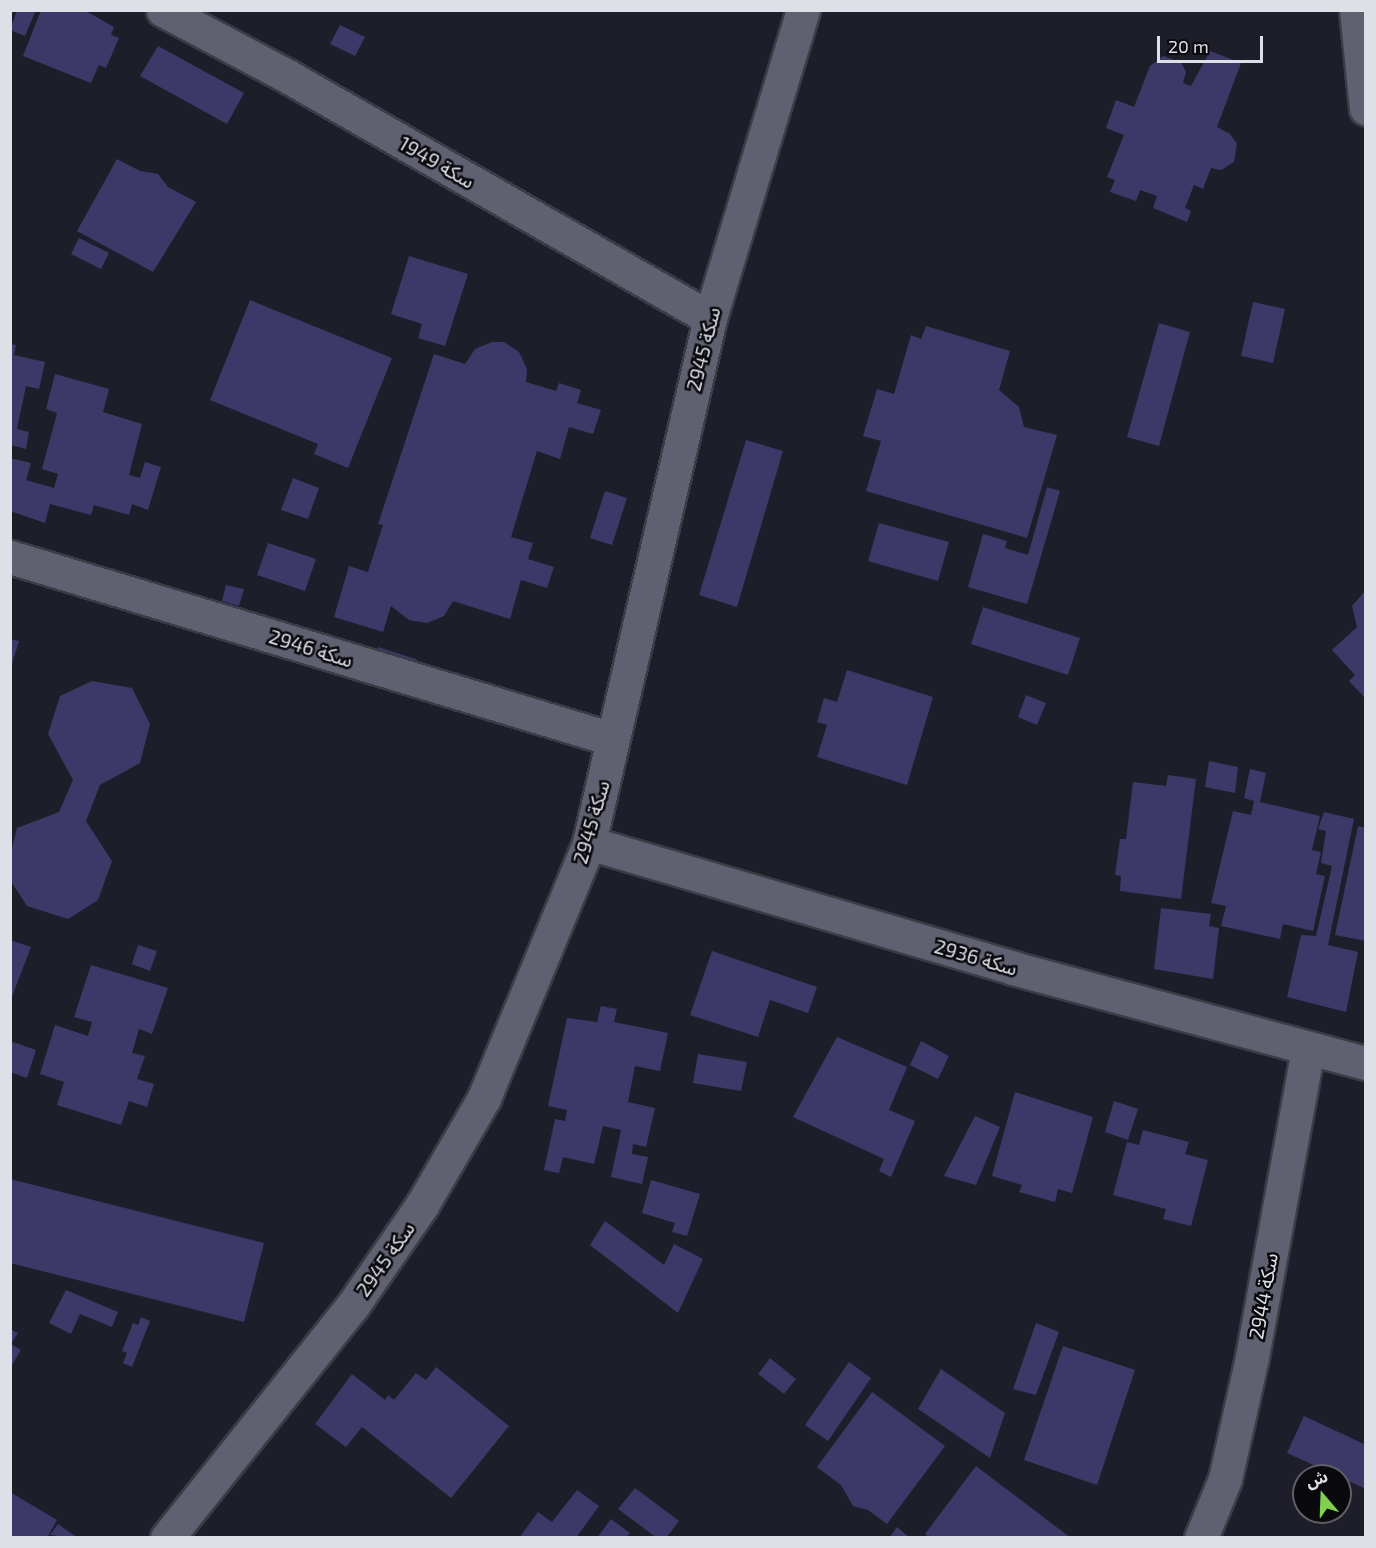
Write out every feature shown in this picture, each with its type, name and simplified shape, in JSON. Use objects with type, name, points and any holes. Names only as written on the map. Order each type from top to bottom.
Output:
[{"type":"street","name":"سكة 1949","points":[[163,10],[289,77],[710,318]]},
{"type":"street","name":"سكة 2945","points":[[167,1538],[353,1305],[423,1205],[484,1098],[589,843],[710,318],[803,10]]},
{"type":"street","points":[[1356,10],[1365,108]]},
{"type":"street","name":"سكة 2946","points":[[10,557],[612,739]]},
{"type":"street","name":"سكة 2936","points":[[589,843],[1013,968],[1308,1050],[1365,1063]]},
{"type":"street","name":"سكة 2944","points":[[1200,1538],[1230,1457],[1308,1050]]},
{"type":"building","points":[[17,10],[36,10],[25,36],[10,30]]},
{"type":"building","points":[[41,10],[84,10],[114,27],[111,35],[119,38],[106,68],[99,65],[91,83],[23,56]]},
{"type":"building","points":[[340,25],[365,37],[355,56],[330,44]]},
{"type":"building","points":[[158,46],[244,93],[227,124],[140,76]]},
{"type":"building","points":[[1210,51],[1241,63],[1217,127],[1230,134],[1237,144],[1234,162],[1221,170],[1211,168],[1203,189],[1194,185],[1185,208],[1191,211],[1187,222],[1153,208],[1157,196],[1140,190],[1136,201],[1110,192],[1115,180],[1107,177],[1124,135],[1106,128],[1116,100],[1134,107],[1150,66],[1163,56],[1181,62],[1186,72],[1183,83],[1191,86]]},
{"type":"building","points":[[117,159],[140,171],[158,174],[168,187],[196,202],[153,272],[77,231]]},
{"type":"building","points":[[79,238],[109,253],[101,269],[71,254]]},
{"type":"building","points":[[409,256],[468,274],[445,346],[418,338],[422,324],[391,314]]},
{"type":"building","points":[[250,300],[392,358],[348,468],[314,454],[318,444],[210,400]]},
{"type":"building","points":[[1253,302],[1285,309],[1273,363],[1241,356]]},
{"type":"building","points":[[1159,323],[1190,332],[1159,446],[1127,437]]},
{"type":"building","points":[[926,326],[1010,351],[999,390],[1019,407],[1024,427],[1057,435],[1027,538],[866,491],[881,441],[863,436],[877,389],[894,394],[911,335],[921,339]]},
{"type":"building","points":[[492,342],[504,342],[519,352],[527,369],[526,382],[556,391],[559,383],[581,390],[577,403],[601,410],[593,434],[569,427],[560,459],[537,451],[511,537],[533,543],[528,559],[554,567],[547,588],[521,580],[510,619],[453,601],[444,616],[427,623],[409,620],[391,606],[383,632],[334,617],[349,566],[368,572],[383,525],[378,524],[434,354],[465,364],[475,349]]},
{"type":"building","points":[[10,344],[16,345],[14,355],[45,362],[39,389],[26,386],[17,429],[29,432],[26,449],[10,445]]},
{"type":"building","points":[[55,374],[109,389],[103,412],[142,424],[129,475],[140,478],[145,462],[161,467],[148,510],[132,504],[129,515],[94,505],[91,515],[50,504],[45,523],[10,511],[10,458],[31,463],[26,480],[54,488],[58,474],[42,469],[57,413],[46,409]]},
{"type":"building","points":[[746,440],[783,451],[737,607],[699,595]]},
{"type":"building","points":[[293,478],[319,488],[308,519],[281,510]]},
{"type":"building","points":[[1047,487],[1060,491],[1027,604],[968,587],[983,534],[1007,541],[1005,548],[1028,555]]},
{"type":"building","points":[[605,491],[627,498],[612,545],[590,538]]},
{"type":"building","points":[[879,523],[949,542],[938,581],[868,561]]},
{"type":"building","points":[[268,543],[316,559],[305,591],[257,575]]},
{"type":"building","points":[[226,585],[244,589],[239,606],[222,601]]},
{"type":"building","points":[[1366,590],[1366,699],[1349,681],[1355,675],[1332,650],[1357,627],[1352,606]]},
{"type":"building","points":[[983,607],[1080,638],[1068,675],[971,644]]},
{"type":"building","points":[[10,639],[19,641],[11,667],[10,667]]},
{"type":"building","points":[[378,647],[416,659],[410,679],[372,667]]},
{"type":"building","points":[[847,670],[933,697],[907,785],[817,757],[827,725],[817,722],[824,698],[837,702]]},
{"type":"building","points":[[92,681],[132,688],[150,724],[140,763],[100,785],[86,821],[112,861],[98,900],[68,919],[27,906],[10,880],[10,856],[17,828],[59,812],[73,780],[48,734],[60,696]]},
{"type":"building","points":[[1026,695],[1046,703],[1037,725],[1018,717]]},
{"type":"building","points":[[1209,761],[1238,767],[1235,793],[1205,787]]},
{"type":"building","points":[[1250,769],[1266,773],[1260,802],[1320,816],[1312,850],[1321,852],[1316,874],[1325,876],[1313,931],[1283,924],[1280,939],[1221,926],[1226,906],[1211,903],[1233,811],[1251,815],[1254,801],[1244,798]]},
{"type":"building","points":[[1168,775],[1196,779],[1181,899],[1120,891],[1121,876],[1115,875],[1120,839],[1126,839],[1133,782],[1166,786]]},
{"type":"building","points":[[1324,812],[1354,819],[1328,945],[1358,952],[1346,1012],[1287,997],[1301,935],[1316,936],[1332,866],[1321,863],[1326,831],[1318,829]]},
{"type":"building","points":[[1358,826],[1366,828],[1366,941],[1335,935]]},
{"type":"building","points":[[1161,908],[1211,914],[1209,926],[1219,928],[1213,979],[1154,969]]},
{"type":"building","points":[[10,940],[31,947],[11,999],[10,999]]},
{"type":"building","points":[[138,945],[157,951],[150,971],[132,964]]},
{"type":"building","points":[[712,951],[817,987],[808,1013],[770,1000],[758,1037],[690,1015]]},
{"type":"building","points":[[91,965],[168,988],[152,1034],[139,1029],[132,1053],[145,1056],[137,1079],[154,1084],[147,1107],[129,1101],[121,1125],[57,1105],[64,1082],[40,1074],[55,1025],[88,1036],[92,1022],[74,1017]]},
{"type":"building","points":[[601,1006],[617,1009],[614,1022],[668,1033],[660,1071],[635,1066],[628,1102],[655,1108],[646,1147],[633,1144],[632,1154],[648,1157],[642,1184],[611,1177],[621,1130],[603,1126],[594,1164],[563,1157],[559,1173],[544,1170],[555,1119],[565,1121],[567,1110],[548,1106],[567,1018],[597,1022]]},
{"type":"building","points":[[837,1037],[907,1067],[889,1110],[915,1121],[891,1177],[879,1171],[884,1159],[793,1117]]},
{"type":"building","points":[[10,1041],[36,1050],[27,1078],[10,1072]]},
{"type":"building","points":[[921,1041],[949,1056],[938,1079],[910,1065]]},
{"type":"building","points":[[698,1054],[747,1062],[741,1091],[693,1083]]},
{"type":"building","points":[[1015,1092],[1093,1117],[1072,1193],[1058,1189],[1055,1202],[1019,1192],[1022,1185],[992,1176]]},
{"type":"building","points":[[1114,1101],[1138,1109],[1128,1140],[1105,1132]]},
{"type":"building","points":[[975,1116],[1000,1127],[976,1185],[944,1176]]},
{"type":"building","points":[[1143,1130],[1189,1142],[1185,1154],[1208,1160],[1191,1226],[1163,1219],[1166,1209],[1113,1195],[1127,1142],[1139,1145]]},
{"type":"building","points":[[10,1179],[264,1243],[244,1322],[10,1263]]},
{"type":"building","points":[[651,1180],[700,1194],[687,1236],[672,1232],[675,1223],[642,1213]]},
{"type":"building","points":[[605,1221],[664,1265],[674,1244],[703,1259],[678,1313],[590,1245]]},
{"type":"building","points":[[66,1290],[118,1312],[112,1327],[80,1314],[71,1334],[49,1323]]},
{"type":"building","points":[[141,1317],[150,1321],[132,1367],[123,1363],[127,1353],[122,1351],[133,1323],[138,1325]]},
{"type":"building","points":[[1036,1323],[1059,1332],[1036,1395],[1013,1389]]},
{"type":"building","points":[[10,1329],[18,1333],[11,1344],[21,1350],[10,1368]]},
{"type":"building","points":[[1063,1346],[1135,1370],[1097,1485],[1024,1460]]},
{"type":"building","points":[[770,1358],[796,1379],[784,1394],[758,1374]]},
{"type":"building","points":[[849,1362],[871,1378],[828,1441],[805,1425]]},
{"type":"building","points":[[436,1367],[509,1426],[451,1498],[362,1427],[346,1447],[315,1424],[352,1374],[385,1400],[388,1395],[394,1400],[416,1373],[426,1380]]},
{"type":"building","points":[[941,1369],[1005,1413],[990,1458],[918,1409]]},
{"type":"building","points":[[872,1392],[945,1446],[887,1524],[868,1510],[853,1506],[841,1485],[817,1467]]},
{"type":"building","points":[[1304,1416],[1366,1445],[1366,1489],[1352,1483],[1352,1464],[1311,1464],[1287,1453]]},
{"type":"building","points":[[976,1466],[1071,1538],[929,1538],[925,1534]]},
{"type":"building","points":[[635,1488],[679,1521],[666,1538],[657,1538],[618,1509]]},
{"type":"building","points":[[577,1490],[599,1506],[576,1538],[519,1538],[538,1512],[552,1522]]},
{"type":"building","points":[[10,1492],[57,1520],[47,1538],[10,1538]]},
{"type":"building","points":[[611,1519],[630,1533],[626,1538],[597,1538]]},
{"type":"building","points":[[58,1524],[78,1538],[50,1535]]},
{"type":"building","points":[[897,1527],[910,1538],[889,1538]]}]
